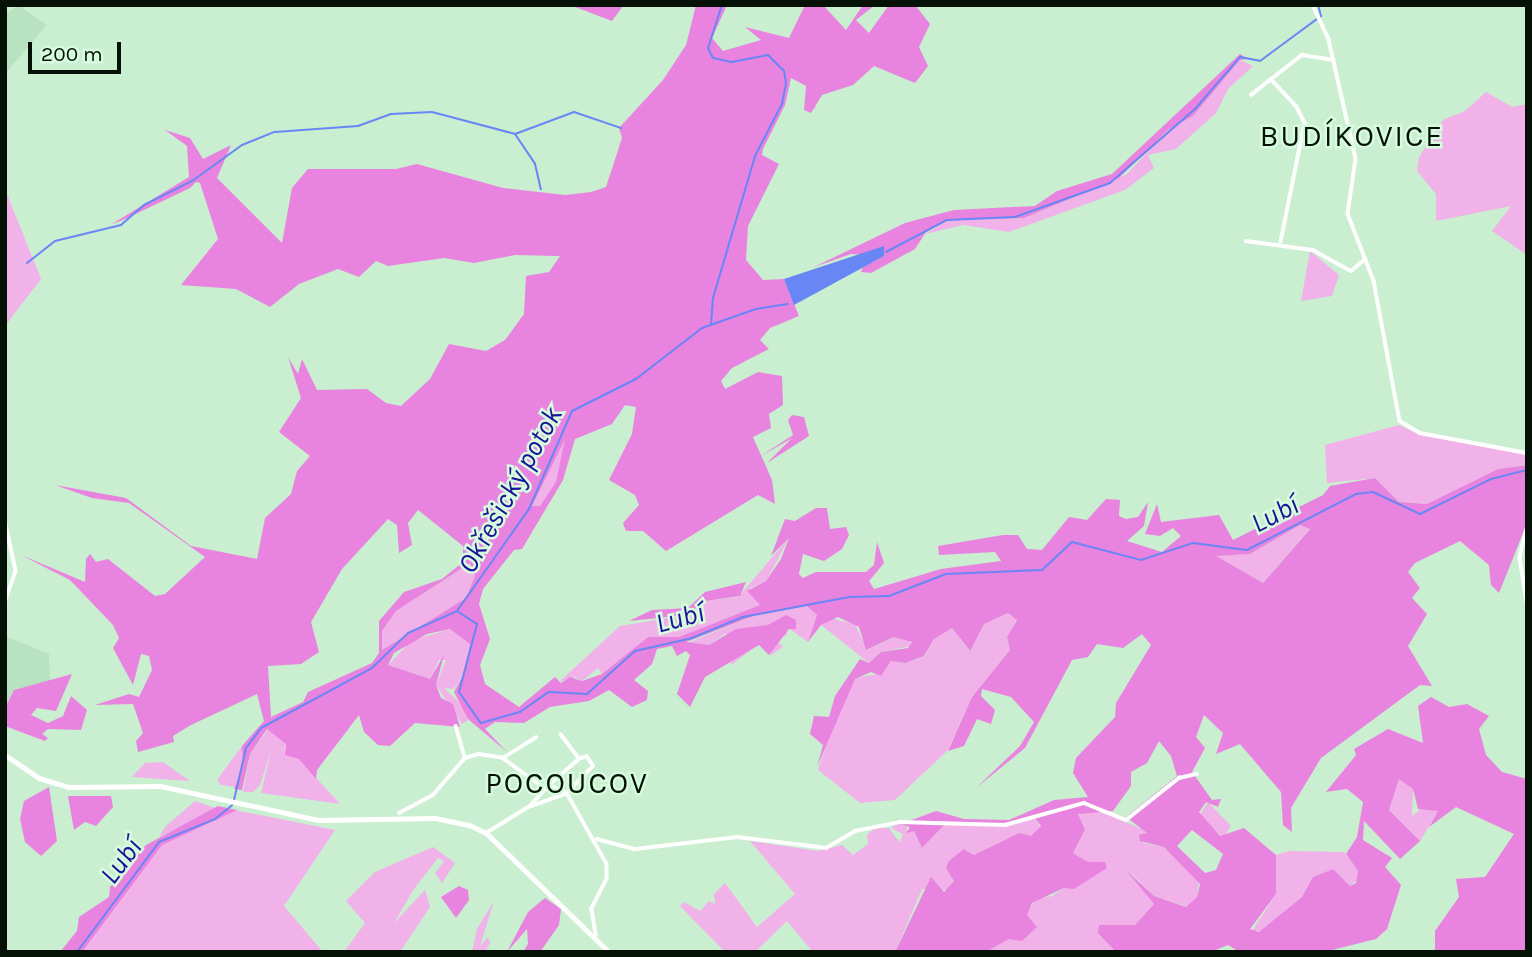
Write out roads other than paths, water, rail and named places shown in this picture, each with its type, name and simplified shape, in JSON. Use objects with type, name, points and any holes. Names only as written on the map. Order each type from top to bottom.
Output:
[{"type":"main road","points":[[5,755],[39,778],[68,787],[160,786],[331,821],[441,819],[486,833],[596,935],[609,952]]},
{"type":"street","points":[[1313,5],[1334,60],[1356,159],[1348,214],[1374,281],[1380,330],[1405,427],[1527,453]]},
{"type":"street","points":[[1251,95],[1302,55],[1334,60]]},
{"type":"street","points":[[1270,79],[1297,107],[1304,123],[1281,242]]},
{"type":"street","points":[[1246,241],[1281,242],[1313,250],[1351,271],[1364,260]]},
{"type":"street","points":[[5,520],[16,571],[5,603]]},
{"type":"street","points":[[1527,529],[1520,558],[1527,602]]},
{"type":"street","points":[[456,726],[465,758]]},
{"type":"street","points":[[561,735],[579,759]]},
{"type":"street","points":[[399,813],[433,795],[465,758],[503,758],[536,737]]},
{"type":"street","points":[[486,833],[530,806],[567,793],[593,766],[587,757],[579,759],[544,788],[530,806]]},
{"type":"street","points":[[503,758],[544,788]]},
{"type":"street","points":[[597,839],[635,849],[735,837],[826,848],[855,831],[900,822],[1005,825],[1084,803],[1126,820],[1179,778],[1197,774]]},
{"type":"street","points":[[549,785],[567,793],[597,839],[608,870],[592,909],[596,935]]},
{"type":"water","points":[[884,246],[884,256],[794,305],[784,279]]},
{"type":"waterway","points":[[711,325],[713,298],[755,156],[782,104],[786,83],[784,71],[768,55],[731,62],[713,58],[708,48],[722,5]]},
{"type":"waterway","name":"Okřešický potok","points":[[886,252],[947,220],[1015,217],[1110,183],[1195,109],[1240,57],[1260,61],[1321,16],[1318,5]]},
{"type":"waterway","points":[[195,179],[242,145],[275,132],[358,126],[391,114],[432,112],[515,134],[574,112],[621,128]]},
{"type":"waterway","points":[[515,134],[535,164],[541,189]]},
{"type":"waterway","points":[[27,263],[55,241],[121,225],[144,205],[194,180]]},
{"type":"waterway","name":"Okřešický potok","points":[[457,611],[529,509],[572,411],[636,379],[702,328],[756,309],[788,304]]},
{"type":"waterway","name":"Lubí","points":[[234,800],[246,748],[261,728],[372,668],[408,633],[457,611],[477,624],[459,692],[481,723],[520,712],[549,692],[587,694],[635,651],[692,638],[743,617],[849,597],[889,596],[946,574],[1042,570],[1072,542],[1141,560],[1193,543],[1247,550],[1356,494],[1373,492],[1420,514],[1491,479],[1527,470]]},
{"type":"waterway","name":"Lubí","points":[[77,952],[159,842],[215,819],[232,805]]},
{"type":"district","name":"BUDÍKOVICE","points":[[1352,136]]},
{"type":"district","name":"POCOUCOV","points":[[567,783]]}]
